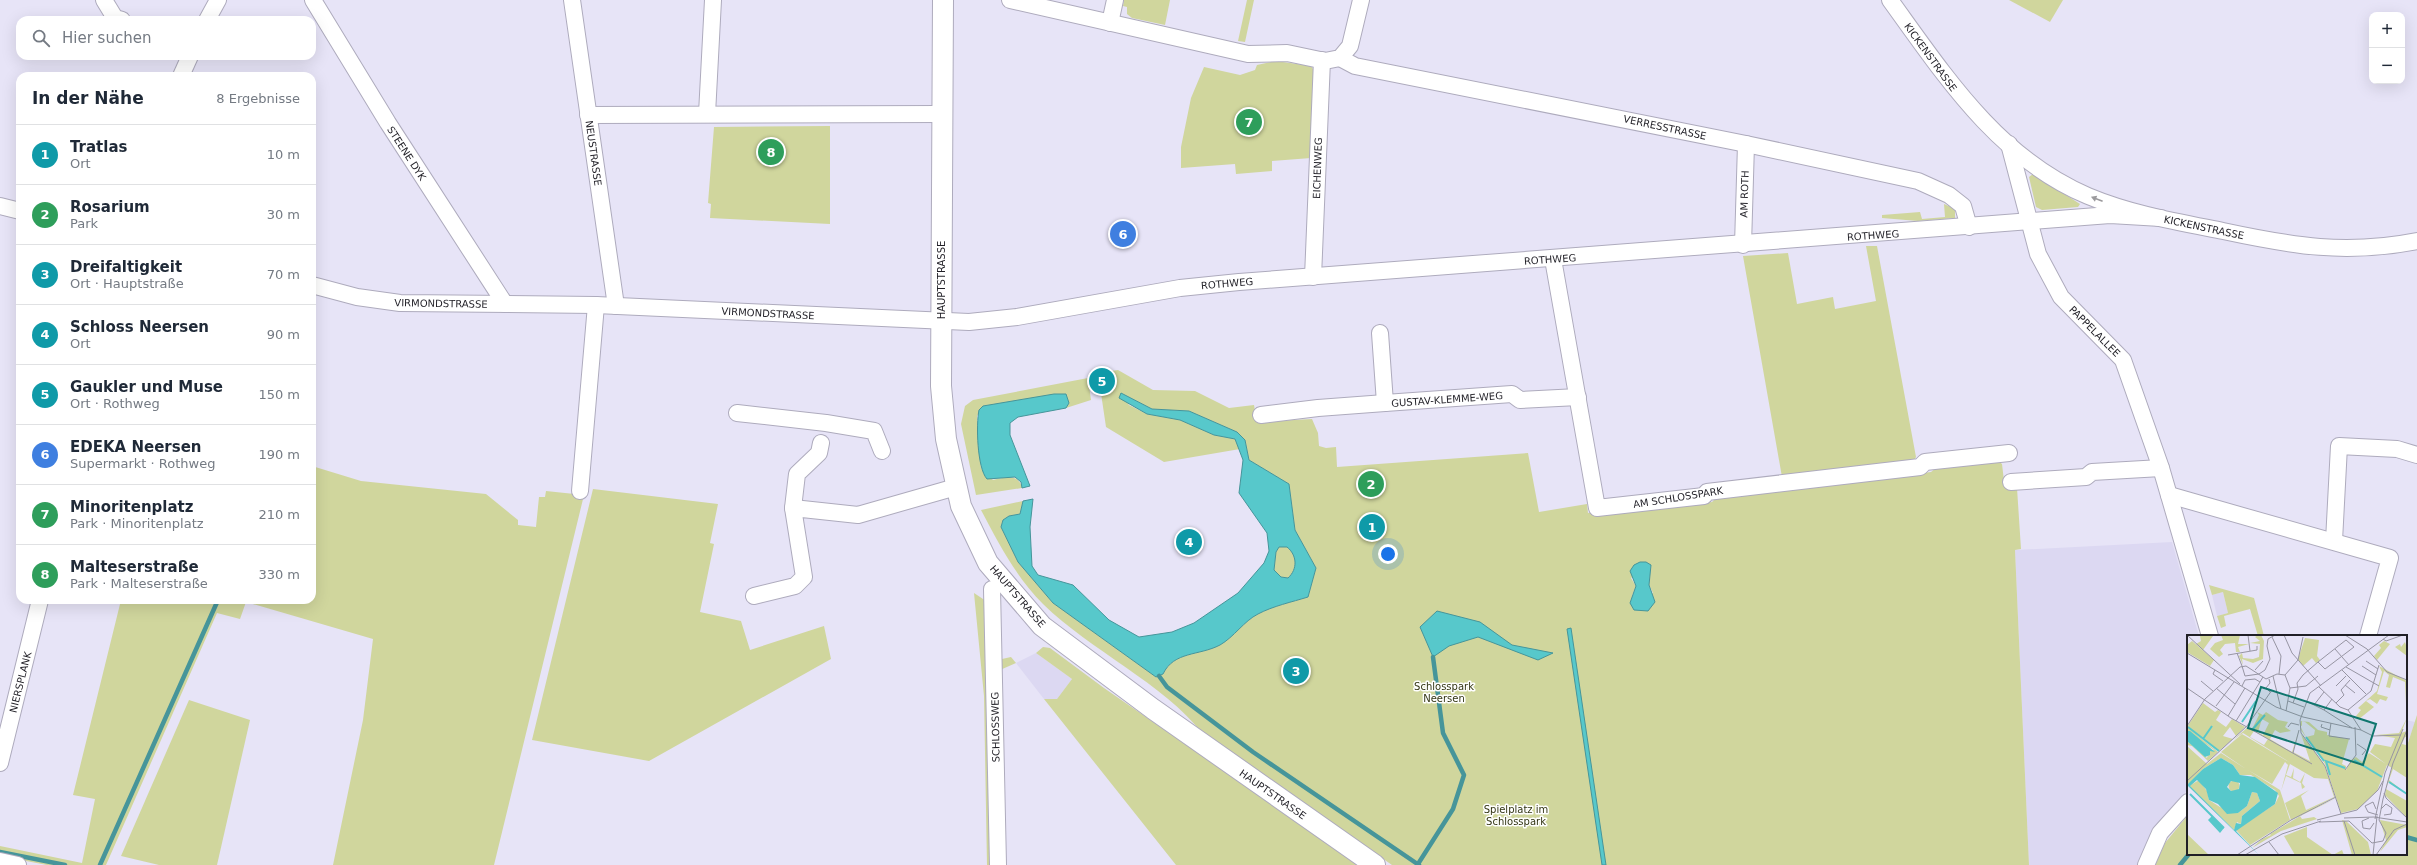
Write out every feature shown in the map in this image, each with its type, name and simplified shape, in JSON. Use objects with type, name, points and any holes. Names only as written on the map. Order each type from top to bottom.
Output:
[{"type":"street","points":[[104,0],[114,16]]},
{"type":"street","points":[[209,16],[217,0]]},
{"type":"street","name":"STEENE DYK","points":[[313,0],[388,123],[505,304]]},
{"type":"street","name":"NEUSTRASSE","points":[[572,0],[616,306]]},
{"type":"street","points":[[707,114],[713,0]]},
{"type":"street","name":"HAUPTSTRASSE","points":[[943,0],[940,386],[946,439],[956,487],[962,506],[988,563],[1042,626],[1153,709],[1375,865]]},
{"type":"street","name":"VERRESSTRASSE","points":[[1010,0],[1248,54],[1287,53],[1330,60],[1746,144],[1918,181],[1949,195],[1963,206],[1969,227]]},
{"type":"street","points":[[1110,23],[1115,0]]},
{"type":"street","points":[[1330,60],[1350,46],[1361,0]]},
{"type":"street","name":"KICKENSTRASSE","points":[[1890,0],[1960,96],[1988,126],[2009,144],[2053,176],[2083,193],[2108,203],[2161,218],[2267,240],[2316,248],[2366,248],[2417,241]]},
{"type":"street","points":[[183,72],[188,60]]},
{"type":"street","name":"EICHENWEG","points":[[1313,277],[1330,60]]},
{"type":"street","points":[[588,115],[942,114]]},
{"type":"street","name":"AM ROTH","points":[[1743,245],[1746,144]]},
{"type":"street","points":[[2009,144],[2030,222]]},
{"type":"street","points":[[0,206],[16,210]]},
{"type":"street","name":"ROTHWEG","points":[[941,322],[990,321],[1180,288],[2110,215],[2161,218]]},
{"type":"street","name":"PAPPELALLEE","points":[[2030,222],[2038,254],[2061,297],[2123,360],[2161,468],[2210,635]]},
{"type":"street","name":"AM SCHLOSSPARK","points":[[1553,259],[1597,508],[1704,496],[1707,492],[1920,467],[1925,462],[2009,453]]},
{"type":"street","name":"VIRMONDSTRASSE","points":[[316,286],[357,297],[400,303],[596,305],[941,322]]},
{"type":"street","points":[[580,491],[596,305]]},
{"type":"street","name":"GUSTAV-KLEMME-WEG","points":[[1380,334],[1385,403]]},
{"type":"street","name":"GUSTAV-KLEMME-WEG","points":[[1261,415],[1318,408],[1512,394],[1520,400],[1578,397]]},
{"type":"street","points":[[736,413],[826,423],[874,431],[882,451]]},
{"type":"street","points":[[754,596],[795,586],[804,577],[793,508],[797,474],[819,453],[821,443]]},
{"type":"street","points":[[2334,541],[2339,446],[2397,449],[2417,455]]},
{"type":"street","points":[[2011,482],[2086,477],[2092,472],[2161,468]]},
{"type":"street","points":[[793,508],[858,515],[956,487]]},
{"type":"street","points":[[2169,495],[2390,558],[2368,635]]},
{"type":"street","name":"SCHLOSSWEG","points":[[992,589],[998,865]]},
{"type":"street","name":"NIERSPLANK","points":[[0,763],[39,604]]},
{"type":"street","points":[[2146,865],[2160,833],[2187,803]]},
{"type":"street","points":[[0,861],[18,865]]},
{"type":"shaded area","points":[[1121,393],[1152,409],[1189,411],[1237,432],[1245,440],[1249,460],[1289,484],[1295,530],[1316,568],[1308,597],[1276,606],[1258,614],[1225,642],[1174,661],[1163,674],[1156,677],[1053,603],[1018,562],[1001,527],[1003,520],[1009,516],[1020,514],[1023,501],[1033,499],[1030,527],[1032,566],[1038,575],[1073,585],[1109,620],[1139,637],[1172,632],[1194,623],[1238,593],[1264,563],[1269,551],[1267,533],[1239,493],[1243,460],[1235,439],[1214,435],[1180,420],[1147,414],[1119,398]],"holes":[[[1279,547],[1287,547],[1293,554],[1295,562],[1295,566],[1288,578],[1281,577],[1274,570],[1276,552]]]},
{"type":"shaded area","points":[[1054,394],[1066,394],[1069,403],[1066,408],[1018,417],[1010,423],[1010,435],[1030,486],[1022,488],[1021,482],[1015,477],[987,479],[981,466],[979,456],[979,410],[983,406]]},
{"type":"shaded area","points":[[2172,542],[2199,635],[2187,635],[2187,790],[2151,832],[2137,865],[2029,865],[2015,550]]},
{"type":"shaded area","points":[[1640,562],[1646,562],[1651,565],[1649,585],[1655,602],[1648,611],[1634,610],[1630,603],[1636,586],[1630,571],[1634,565]]},
{"type":"shaded area","points":[[2223,592],[2228,613],[2217,616],[2212,595]]},
{"type":"shaded area","points":[[1437,611],[1480,622],[1512,645],[1553,653],[1538,660],[1478,637],[1449,646],[1433,657],[1420,627]]},
{"type":"shaded area","points":[[1571,628],[1606,865],[1602,865],[1567,629]]},
{"type":"shaded area","points":[[1036,653],[1072,679],[1057,699],[1044,699],[1016,663]]},
{"type":"shaded area","points":[[2407,720],[2415,722],[2407,746]]},
{"type":"green space","points":[[1124,0],[1170,0],[1165,25],[1132,18],[1127,14],[1127,7],[1123,6]]},
{"type":"green space","points":[[1247,0],[1254,0],[1245,42],[1238,41]]},
{"type":"green space","points":[[2009,0],[2063,0],[2050,22]]},
{"type":"green space","points":[[1276,61],[1311,66],[1315,72],[1311,158],[1272,161],[1272,171],[1236,174],[1235,164],[1181,168],[1181,147],[1191,98],[1204,67],[1240,75],[1255,70],[1257,65]]},
{"type":"green space","points":[[830,126],[830,224],[710,218],[711,204],[708,203],[714,127]]},
{"type":"green space","points":[[2033,174],[2080,204],[2078,207],[2042,210],[2036,207],[2029,177]]},
{"type":"green space","points":[[1944,204],[1955,209],[1955,218],[1918,221],[1882,218],[1882,215],[1920,212],[1922,219],[1945,217]]},
{"type":"green space","points":[[1866,246],[1877,246],[1916,457],[1913,462],[1782,477],[1743,256],[1788,253],[1797,304],[1833,297],[1835,309],[1876,301]]},
{"type":"green space","name":"Schlosspark Neersen","points":[[1118,370],[1153,390],[1195,391],[1229,408],[1254,405],[1257,422],[1312,419],[1318,433],[1319,446],[1326,448],[1336,447],[1337,467],[1528,453],[1539,512],[1587,504],[1588,513],[1612,510],[1618,514],[1712,502],[1716,498],[1931,472],[1936,468],[1997,460],[2002,464],[2005,489],[2017,488],[2021,549],[2015,550],[2029,865],[1392,865],[1203,734],[1187,716],[1168,699],[1062,621],[1033,594],[1001,548],[981,510],[1023,501],[1020,514],[1009,516],[1003,520],[1001,527],[1018,562],[1053,603],[1156,677],[1163,674],[1174,661],[1225,642],[1258,614],[1276,606],[1308,597],[1316,568],[1295,530],[1289,484],[1249,460],[1245,440],[1237,432],[1189,411],[1152,409],[1121,393],[1129,405],[1147,414],[1180,420],[1214,435],[1235,439],[1240,449],[1164,462],[1106,427],[1098,373]],"holes":[[[1651,565],[1649,585],[1653,593],[1632,596],[1636,586],[1631,578]]]},
{"type":"green space","points":[[1088,378],[1091,400],[1066,408],[1069,403],[1065,394],[983,406],[977,416],[981,468],[993,480],[1007,477],[1015,478],[1018,480],[1022,488],[976,495],[961,424],[965,406],[973,400]]},
{"type":"green space","points":[[316,467],[361,481],[486,494],[518,520],[518,525],[536,527],[539,497],[545,497],[546,491],[584,495],[494,865],[333,865],[363,720],[373,639],[253,604],[316,604]]},
{"type":"green space","points":[[593,489],[718,504],[710,543],[714,544],[700,612],[741,621],[750,650],[824,626],[831,659],[649,761],[532,740]]},
{"type":"green space","points":[[1279,547],[1287,547],[1293,554],[1295,566],[1288,578],[1281,577],[1274,570],[1276,552]]},
{"type":"green space","points":[[2209,585],[2254,598],[2264,635],[2258,635],[2250,609],[2224,616],[2226,626],[2221,628],[2217,616],[2228,613],[2223,592],[2212,595]]},
{"type":"green space","points":[[974,593],[986,601],[994,865],[987,865],[984,696]]},
{"type":"green space","points":[[120,604],[245,604],[240,619],[217,613],[106,865],[47,865],[0,856],[0,846],[82,863],[95,799],[73,795]]},
{"type":"green space","points":[[1043,647],[1050,648],[1104,688],[1360,865],[1176,865],[1044,699],[1057,699],[1072,679],[1036,653]]},
{"type":"green space","points":[[1011,657],[1016,663],[1000,670],[998,669],[1002,659]]},
{"type":"green space","points":[[189,700],[250,720],[217,865],[159,865],[121,856]]},
{"type":"green space","points":[[2417,715],[2417,865],[2155,865],[2165,843],[2187,816],[2187,855],[2407,855],[2407,746]]},
{"type":"waterway","points":[[100,865],[216,604]]},
{"type":"waterway","points":[[1418,864],[1453,809],[1464,775],[1443,733],[1433,657]]},
{"type":"waterway","points":[[1159,676],[1167,687],[1253,752],[1419,865]]},
{"type":"waterway","points":[[2407,837],[2417,840]]},
{"type":"waterway","points":[[0,852],[65,865]]},
{"type":"waterway","points":[[2180,865],[2188,855]]},
{"type":"place","name":"Minoritenplatz","points":[[1249,122]]},
{"type":"place","name":"Malteserstraße","points":[[771,152]]},
{"type":"place","name":"EDEKA Neersen","points":[[1123,234]]},
{"type":"place","name":"Gaukler und Muse","points":[[1102,381]]},
{"type":"place","name":"Rosarium","points":[[1371,484]]},
{"type":"place","name":"Tratlas","points":[[1372,527]]},
{"type":"place","name":"Schloss Neersen","points":[[1189,542]]},
{"type":"place","name":"Dreifaltigkeit","points":[[1296,671]]},
{"type":"park label","name":"Spielplatz im Schlosspark","points":[[1516,814]]}]
